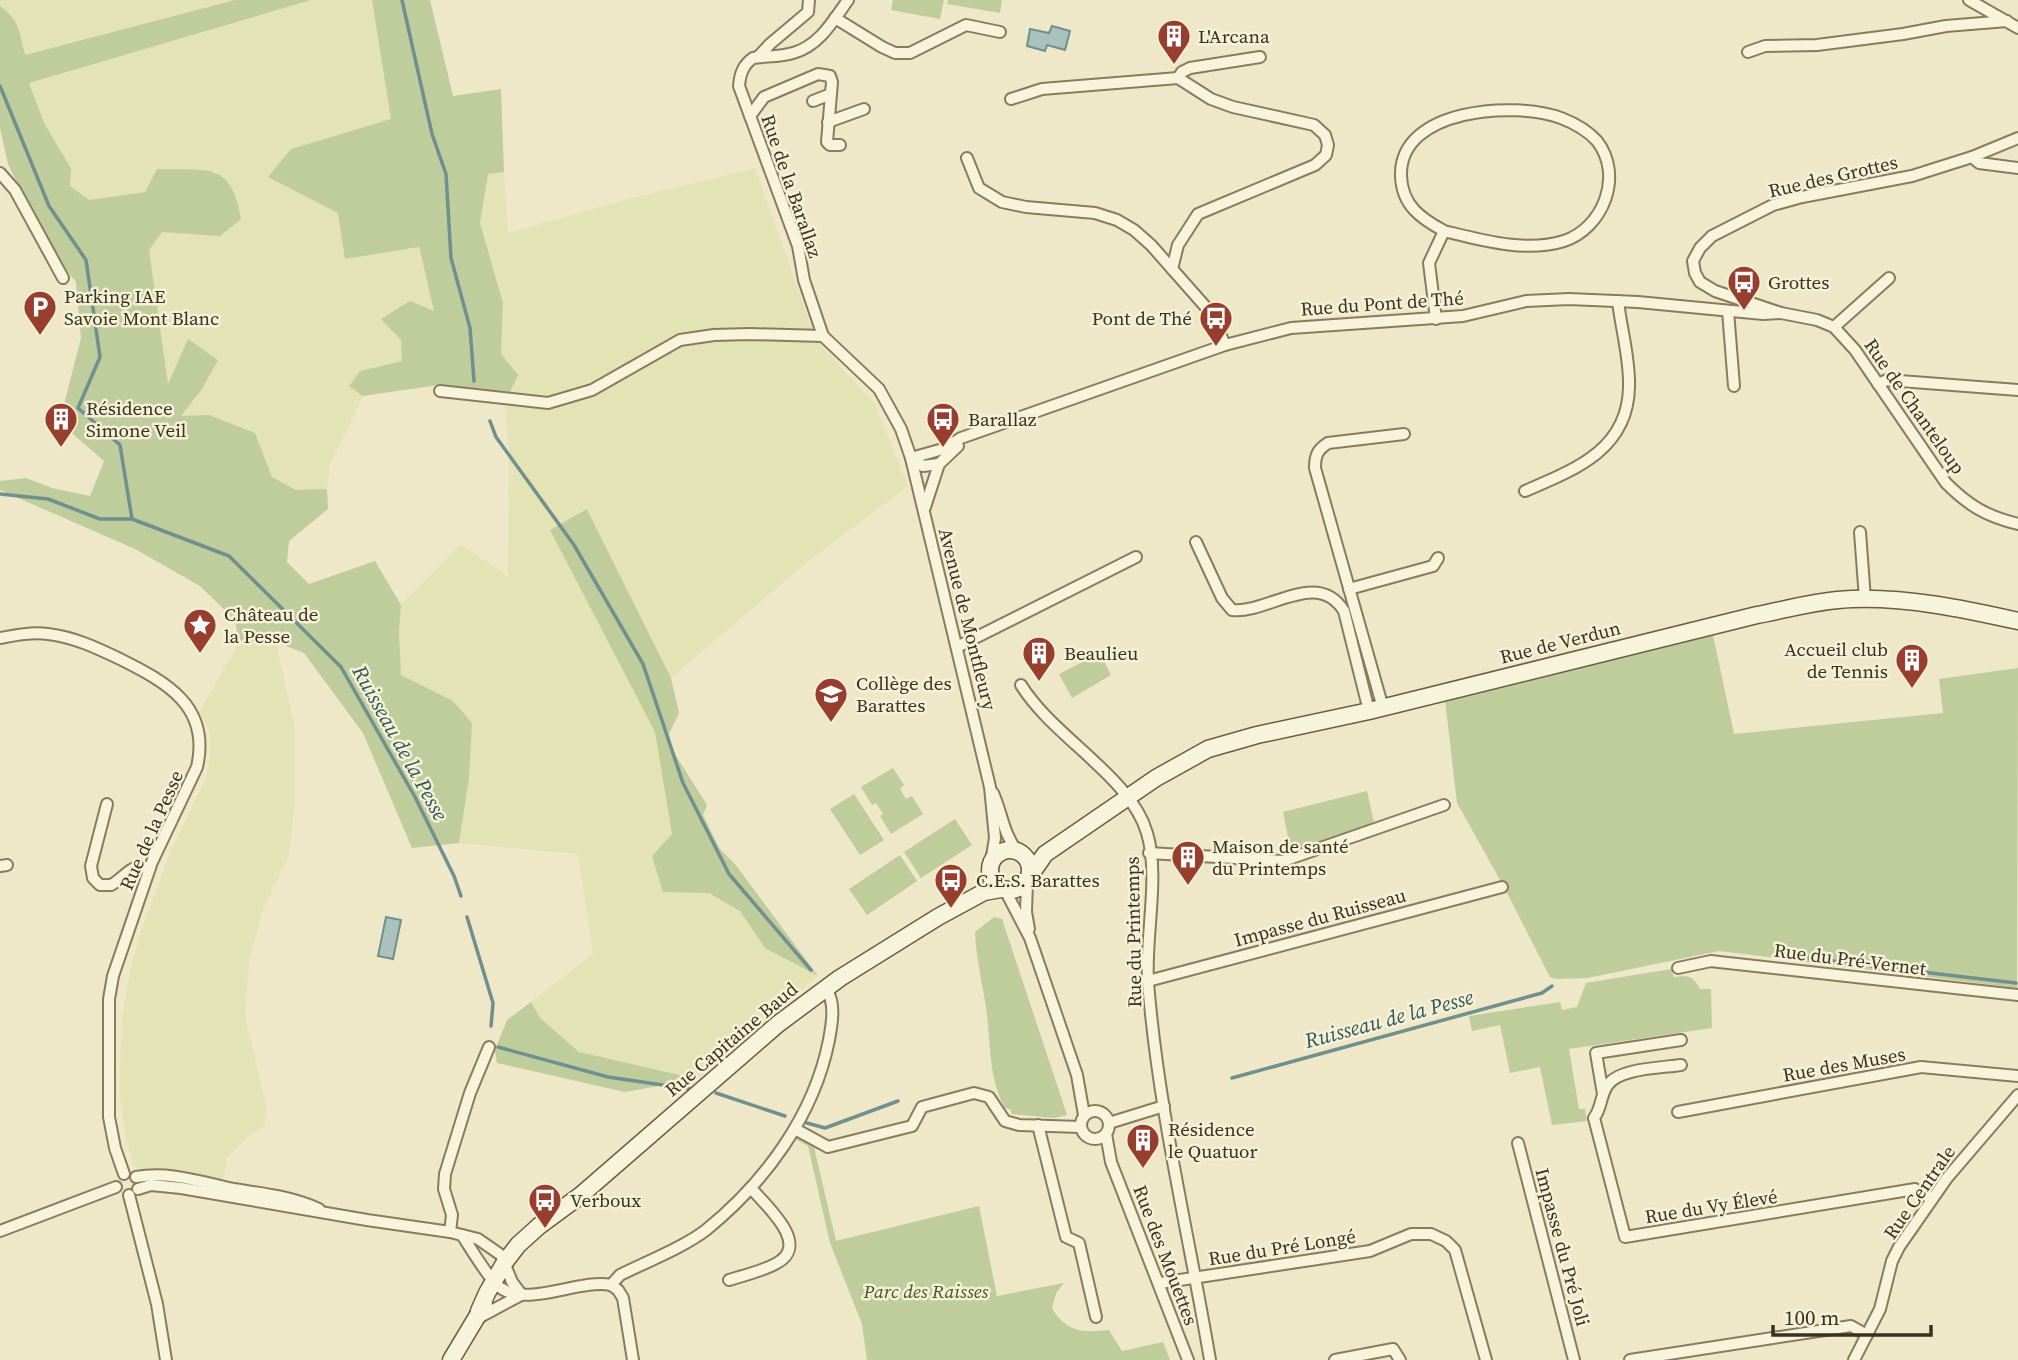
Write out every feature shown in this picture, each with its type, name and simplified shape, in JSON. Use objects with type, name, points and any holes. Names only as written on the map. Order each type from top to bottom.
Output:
[{"type":"main road","name":"Rue de Verdun","points":[[1028,879],[1045,854],[1183,762],[1208,750],[1257,735],[1376,709],[1757,615],[1825,603],[1865,599],[1942,606],[2018,621]]},
{"type":"main road","name":"Rue de Verdun","points":[[1019,852],[1035,850],[1112,803],[1127,798]]},
{"type":"main road","points":[[1002,851],[1019,852],[1030,866],[1028,879],[1019,888],[1003,889],[991,877],[991,864],[1002,851]]},
{"type":"main road","name":"Rue Capitaine Baud","points":[[938,917],[975,884],[991,864]]},
{"type":"main road","name":"Rue Capitaine Baud","points":[[451,1360],[518,1245],[539,1226],[564,1209],[769,1032],[826,988],[938,917],[984,892],[1003,889]]},
{"type":"street","points":[[758,57],[769,44],[808,12],[809,0]]},
{"type":"street","points":[[758,57],[791,54],[804,49],[826,31],[848,0]]},
{"type":"street","points":[[1969,0],[2018,28]]},
{"type":"street","points":[[835,19],[895,53],[910,53],[966,25],[1000,32]]},
{"type":"street","points":[[1748,52],[1765,46],[1817,45],[1945,26],[2007,21]]},
{"type":"street","name":"Rue de la Barallaz","points":[[758,57],[749,61],[740,75],[739,86],[798,246],[804,281],[823,336],[879,389],[893,412],[911,458]]},
{"type":"street","points":[[1178,78],[1190,68],[1260,57]]},
{"type":"street","points":[[750,116],[764,97],[818,74],[830,76],[832,82],[827,142],[830,145],[840,145]]},
{"type":"street","points":[[1011,99],[1042,89],[1178,78],[1211,99],[1233,107],[1314,125],[1325,135],[1328,145],[1326,155],[1315,165],[1198,214],[1178,245],[1172,269]]},
{"type":"street","points":[[813,101],[831,94]]},
{"type":"street","points":[[828,122],[864,109]]},
{"type":"street","points":[[1509,110],[1547,113],[1583,129],[1597,141],[1608,168],[1608,187],[1604,202],[1591,225],[1578,234],[1553,243],[1516,245],[1444,231],[1417,214],[1404,196],[1401,185],[1403,157],[1409,143],[1430,126],[1484,112],[1509,110]]},
{"type":"street","name":"Rue des Grottes","points":[[1781,313],[1715,291],[1700,282],[1695,274],[1693,261],[1700,248],[1712,236],[1773,205],[1912,176],[2018,138]]},
{"type":"street","points":[[1972,156],[1979,163],[2018,168]]},
{"type":"street","points":[[967,159],[979,188],[1002,202],[1026,207],[1095,213],[1118,220],[1134,230],[1211,313],[1225,345]]},
{"type":"street","points":[[0,173],[15,190],[63,278]]},
{"type":"street","points":[[1436,319],[1429,282],[1429,263],[1444,231]]},
{"type":"street","points":[[1781,313],[1817,320],[1834,327],[1889,278]]},
{"type":"street","name":"Rue du Pont de Thé","points":[[911,458],[943,449],[961,438],[1225,345],[1290,328],[1436,319],[1463,316],[1526,301],[1569,299],[1763,314],[1781,313]]},
{"type":"street","points":[[1525,491],[1565,474],[1595,457],[1607,445],[1622,421],[1629,388],[1618,301]]},
{"type":"street","points":[[1728,311],[1734,386]]},
{"type":"street","name":"Rue de Chanteloup","points":[[1834,327],[1855,350],[1933,464],[1964,502],[1997,518],[2018,524]]},
{"type":"street","points":[[440,391],[506,400],[548,402],[592,390],[680,340],[714,335],[823,336]]},
{"type":"street","points":[[1878,384],[1887,380],[2018,390]]},
{"type":"street","points":[[1376,709],[1349,589],[1315,468],[1315,459],[1319,448],[1328,443],[1405,434]]},
{"type":"street","name":"Rue du Pont de Thé","points":[[939,464],[971,435]]},
{"type":"street","points":[[905,440],[929,453]]},
{"type":"street","points":[[911,458],[923,466],[939,464],[924,511]]},
{"type":"street","name":"Avenue de Montfleury","points":[[911,458],[990,788],[995,838],[991,864]]},
{"type":"street","points":[[1860,532],[1865,599]]},
{"type":"street","points":[[1196,542],[1222,598],[1232,610],[1308,591],[1319,592],[1339,603],[1376,709]]},
{"type":"street","points":[[957,647],[1136,557]]},
{"type":"street","points":[[1349,589],[1433,566],[1438,558]]},
{"type":"street","name":"Rue de la Pesse","points":[[0,638],[36,633],[79,640],[158,679],[177,693],[184,701],[197,729],[199,759],[150,868],[113,976],[109,999],[109,1117],[124,1174]]},
{"type":"street","name":"Rue du Printemps","points":[[1021,685],[1056,729],[1096,763],[1134,805],[1147,834],[1152,872],[1147,943],[1148,981],[1164,1106],[1210,1360]]},
{"type":"street","name":"Avenue de Montfleury","points":[[990,788],[999,806],[1005,834],[1019,852]]},
{"type":"street","points":[[107,804],[91,866],[93,878],[100,884],[111,885],[132,868],[150,868]]},
{"type":"street","points":[[1150,853],[1283,861],[1444,805]]},
{"type":"street","points":[[1028,879],[1026,912],[1030,938]]},
{"type":"street","name":"Impasse du Ruisseau","points":[[1148,981],[1502,887]]},
{"type":"street","points":[[1003,889],[1030,938],[1077,1075],[1096,1110],[1107,1117],[1108,1129]]},
{"type":"street","name":"Rue du Pré-Vernet","points":[[1678,968],[1711,961],[2018,995]]},
{"type":"street","points":[[611,1285],[621,1275],[704,1231],[751,1188],[793,1132],[819,1076],[826,1053],[832,1010],[826,988]]},
{"type":"street","points":[[1603,1094],[1596,1053],[1681,1040]]},
{"type":"street","points":[[450,1232],[452,1215],[444,1189],[445,1174],[470,1093],[488,1047]]},
{"type":"street","points":[[1603,1094],[1608,1083],[1622,1073],[1681,1065]]},
{"type":"street","name":"Rue des Muses","points":[[1678,1112],[1922,1067],[2018,1076]]},
{"type":"street","points":[[1077,1075],[1082,1132],[1090,1139],[1101,1138],[1108,1129],[1164,1106]]},
{"type":"street","points":[[793,1132],[828,1147],[912,1126],[922,1107],[974,1093],[989,1097],[1005,1121],[1019,1125],[1082,1121],[1096,1110]]},
{"type":"street","name":"Rue du Vy Élevé","points":[[1603,1094],[1601,1109],[1594,1118],[1625,1237],[1915,1189],[1932,1199]]},
{"type":"street","name":"Rue Centrale","points":[[1854,1360],[1880,1309],[1896,1254],[1956,1166],[2018,1095]]},
{"type":"street","points":[[1038,1125],[1066,1237],[1079,1243],[1096,1317]]},
{"type":"street","name":"Rue des Mouettes","points":[[1108,1129],[1111,1162],[1188,1360]]},
{"type":"street","name":"Rue des Mouettes","points":[[1090,1139],[1111,1162]]},
{"type":"street","name":"Impasse du Pré Joli","points":[[1518,1143],[1574,1360]]},
{"type":"street","points":[[166,1360],[134,1187],[129,1173],[124,1174],[117,1179],[120,1193],[134,1187],[157,1174],[299,1199],[331,1214],[450,1232],[478,1239],[501,1255],[512,1282],[522,1295]]},
{"type":"street","points":[[0,1231],[117,1187]]},
{"type":"street","points":[[729,1280],[772,1266],[784,1258],[789,1249],[787,1231],[751,1188]]},
{"type":"street","name":"Rue du Pré Longé","points":[[1160,1283],[1370,1251],[1411,1234],[1431,1234],[1446,1241],[1455,1250],[1486,1360]]},
{"type":"street","points":[[462,1235],[496,1284],[509,1294],[522,1295],[592,1283],[611,1285],[618,1290],[623,1298],[633,1360]]},
{"type":"street","points":[[476,1316],[522,1295]]},
{"type":"street","points":[[1630,1360],[1851,1326],[1867,1335]]},
{"type":"street","points":[[1335,1360],[1393,1349],[1400,1360]]},
{"type":"green space","points":[[0,0],[235,0],[24,55],[19,28],[10,14],[0,6]]},
{"type":"green space","points":[[235,0],[311,0],[29,83],[45,125],[71,168],[70,186],[89,200],[145,192],[157,169],[203,170],[223,178],[231,187],[241,219],[220,236],[162,232],[149,250],[168,384],[188,339],[218,360],[202,389],[181,416],[209,415],[255,433],[272,477],[296,490],[327,489],[328,509],[289,541],[287,562],[309,584],[375,561],[401,605],[401,675],[453,701],[472,723],[469,778],[459,843],[412,848],[363,733],[304,653],[276,642],[239,642],[235,620],[200,586],[135,549],[0,490],[0,481],[26,478],[52,488],[90,496],[104,461],[66,428],[61,416],[81,338],[76,282],[58,260],[8,164],[0,128],[0,6],[16,22],[25,55]]},
{"type":"green space","points":[[311,0],[372,0],[392,119],[291,149],[338,213],[346,259],[418,247],[435,312],[382,319],[401,340],[403,361],[360,371],[350,386],[363,396],[330,465],[327,489],[296,490],[272,477],[255,433],[181,416],[202,389],[188,339],[168,386],[149,250],[162,232],[221,235],[241,219],[216,172],[157,169],[145,192],[89,200],[70,186],[71,167],[45,125],[29,82]]},
{"type":"green space","points":[[372,0],[430,0],[453,96],[501,89],[504,172],[488,174],[480,223],[503,303],[501,354],[518,375],[506,400],[438,385],[363,396],[349,386],[360,371],[402,361],[401,340],[381,319],[410,301],[434,311],[419,247],[345,259],[338,213],[268,177],[291,149],[391,119]]},
{"type":"green space","points":[[893,0],[944,0],[940,19],[891,10]]},
{"type":"green space","points":[[948,0],[1002,0],[1000,13],[947,4]]},
{"type":"green space","points":[[755,168],[816,340],[875,404],[908,486],[806,563],[671,678],[588,510],[550,530],[655,732],[672,834],[663,892],[708,893],[740,910],[765,948],[818,976],[697,1079],[579,1052],[540,1018],[531,1002],[593,954],[578,854],[459,843],[469,778],[472,723],[401,675],[399,633],[401,605],[460,544],[508,576],[509,454],[501,354],[503,303],[480,223],[488,174],[504,172],[508,233],[632,198]]},
{"type":"green space","points":[[587,509],[671,678],[679,713],[668,736],[671,748],[707,805],[703,815],[720,849],[735,864],[818,976],[765,948],[740,911],[709,893],[663,892],[652,856],[672,834],[655,732],[550,530]]},
{"type":"green space","points":[[1713,635],[1734,734],[1943,713],[1939,679],[2018,668],[2017,988],[1719,951],[1587,978],[1550,977],[1457,803],[1445,700]]},
{"type":"green space","points":[[239,642],[276,642],[295,729],[295,800],[289,856],[263,909],[249,962],[245,1017],[266,1105],[265,1125],[249,1136],[227,1158],[222,1186],[143,1172],[134,1165],[126,1141],[119,1090],[122,1019],[131,965],[171,851],[206,778],[210,733],[200,711]]},
{"type":"green space","points":[[1100,653],[1111,675],[1072,698],[1059,674]]},
{"type":"green space","points":[[893,768],[904,785],[900,789],[906,799],[912,796],[923,814],[891,834],[876,803],[872,805],[861,787]]},
{"type":"green space","points":[[1367,791],[1374,823],[1292,856],[1283,812]]},
{"type":"green space","points":[[854,794],[884,840],[860,855],[830,809]]},
{"type":"green space","points":[[955,819],[972,845],[921,878],[904,852]]},
{"type":"green space","points":[[900,855],[917,881],[867,915],[849,889]]},
{"type":"green space","points":[[994,917],[1002,919],[1067,1115],[1054,1118],[1012,1114],[1010,1109],[1005,1108],[1000,1096],[993,1072],[975,932]]},
{"type":"green space","points":[[1671,969],[1674,977],[1690,977],[1700,989],[1711,989],[1712,1028],[1569,1049],[1579,1109],[1585,1109],[1587,1121],[1552,1125],[1540,1067],[1510,1073],[1500,1025],[1472,1031],[1469,1016],[1560,1002],[1562,1010],[1577,1007],[1586,983]]},
{"type":"green space","points":[[531,1002],[540,1018],[579,1052],[697,1079],[625,1092],[497,1063],[495,1050],[507,1020]]},
{"type":"green space","name":"Parc des Raisses","points":[[795,1134],[813,1143],[836,1241],[979,1206],[997,1296],[1064,1283],[1056,1293],[1052,1308],[1063,1322],[1083,1331],[1109,1330],[1122,1351],[1163,1342],[1170,1360],[867,1360],[862,1324],[830,1243],[808,1146],[793,1138]]},
{"type":"water","points":[[1052,26],[1070,31],[1065,50],[1047,45],[1045,51],[1027,46],[1030,29],[1049,33]]},
{"type":"water","points":[[386,917],[401,920],[393,959],[378,956]]},
{"type":"waterway","points":[[402,0],[432,134],[446,174],[451,258],[470,328],[474,381]]},
{"type":"waterway","name":"Ruisseau de la Pesse","points":[[0,86],[49,206],[86,260],[100,357],[78,408],[120,445],[132,519],[229,556],[341,667],[415,797],[461,896]]},
{"type":"waterway","points":[[490,421],[496,437],[574,545],[643,664],[683,783],[729,874],[811,970]]},
{"type":"waterway","points":[[0,494],[48,499],[100,519],[132,519]]},
{"type":"waterway","name":"Ruisseau de la Pesse","points":[[467,917],[493,1003],[491,1026]]},
{"type":"waterway","name":"Ruisseau de la Pesse","points":[[1786,955],[1863,965]]},
{"type":"waterway","name":"Ruisseau de la Pesse","points":[[1871,966],[2016,983]]},
{"type":"waterway","name":"Ruisseau de la Pesse","points":[[1232,1078],[1542,993],[1552,986]]},
{"type":"waterway","name":"Ruisseau de la Pesse","points":[[498,1047],[608,1077],[690,1089]]},
{"type":"waterway","name":"Ruisseau de la Pesse","points":[[716,1093],[785,1116]]},
{"type":"waterway","name":"Ruisseau de la Pesse","points":[[807,1123],[825,1128],[898,1101]]},
{"type":"place","name":"L'Arcana","points":[[1174,66]]},
{"type":"place","name":"Grottes","points":[[1744,312]]},
{"type":"place","name":"Parking IAE Savoie Mont Blanc","points":[[40,337]]},
{"type":"place","name":"Pont de Thé","points":[[1216,348]]},
{"type":"place","name":"Résidence Simone Veil","points":[[61,449]]},
{"type":"place","name":"Barallaz","points":[[943,449]]},
{"type":"place","name":"Château de la Pesse","points":[[200,655]]},
{"type":"place","name":"Beaulieu","points":[[1039,683]]},
{"type":"place","name":"Accueil club de Tennis","points":[[1912,690]]},
{"type":"place","name":"Collège des Barattes","points":[[831,724]]},
{"type":"place","name":"Maison de santé du Printemps","points":[[1188,887]]},
{"type":"place","name":"C.E.S. Barattes","points":[[951,910]]},
{"type":"place","name":"Résidence le Quatuor","points":[[1143,1170]]},
{"type":"place","name":"Verboux","points":[[545,1230]]}]
